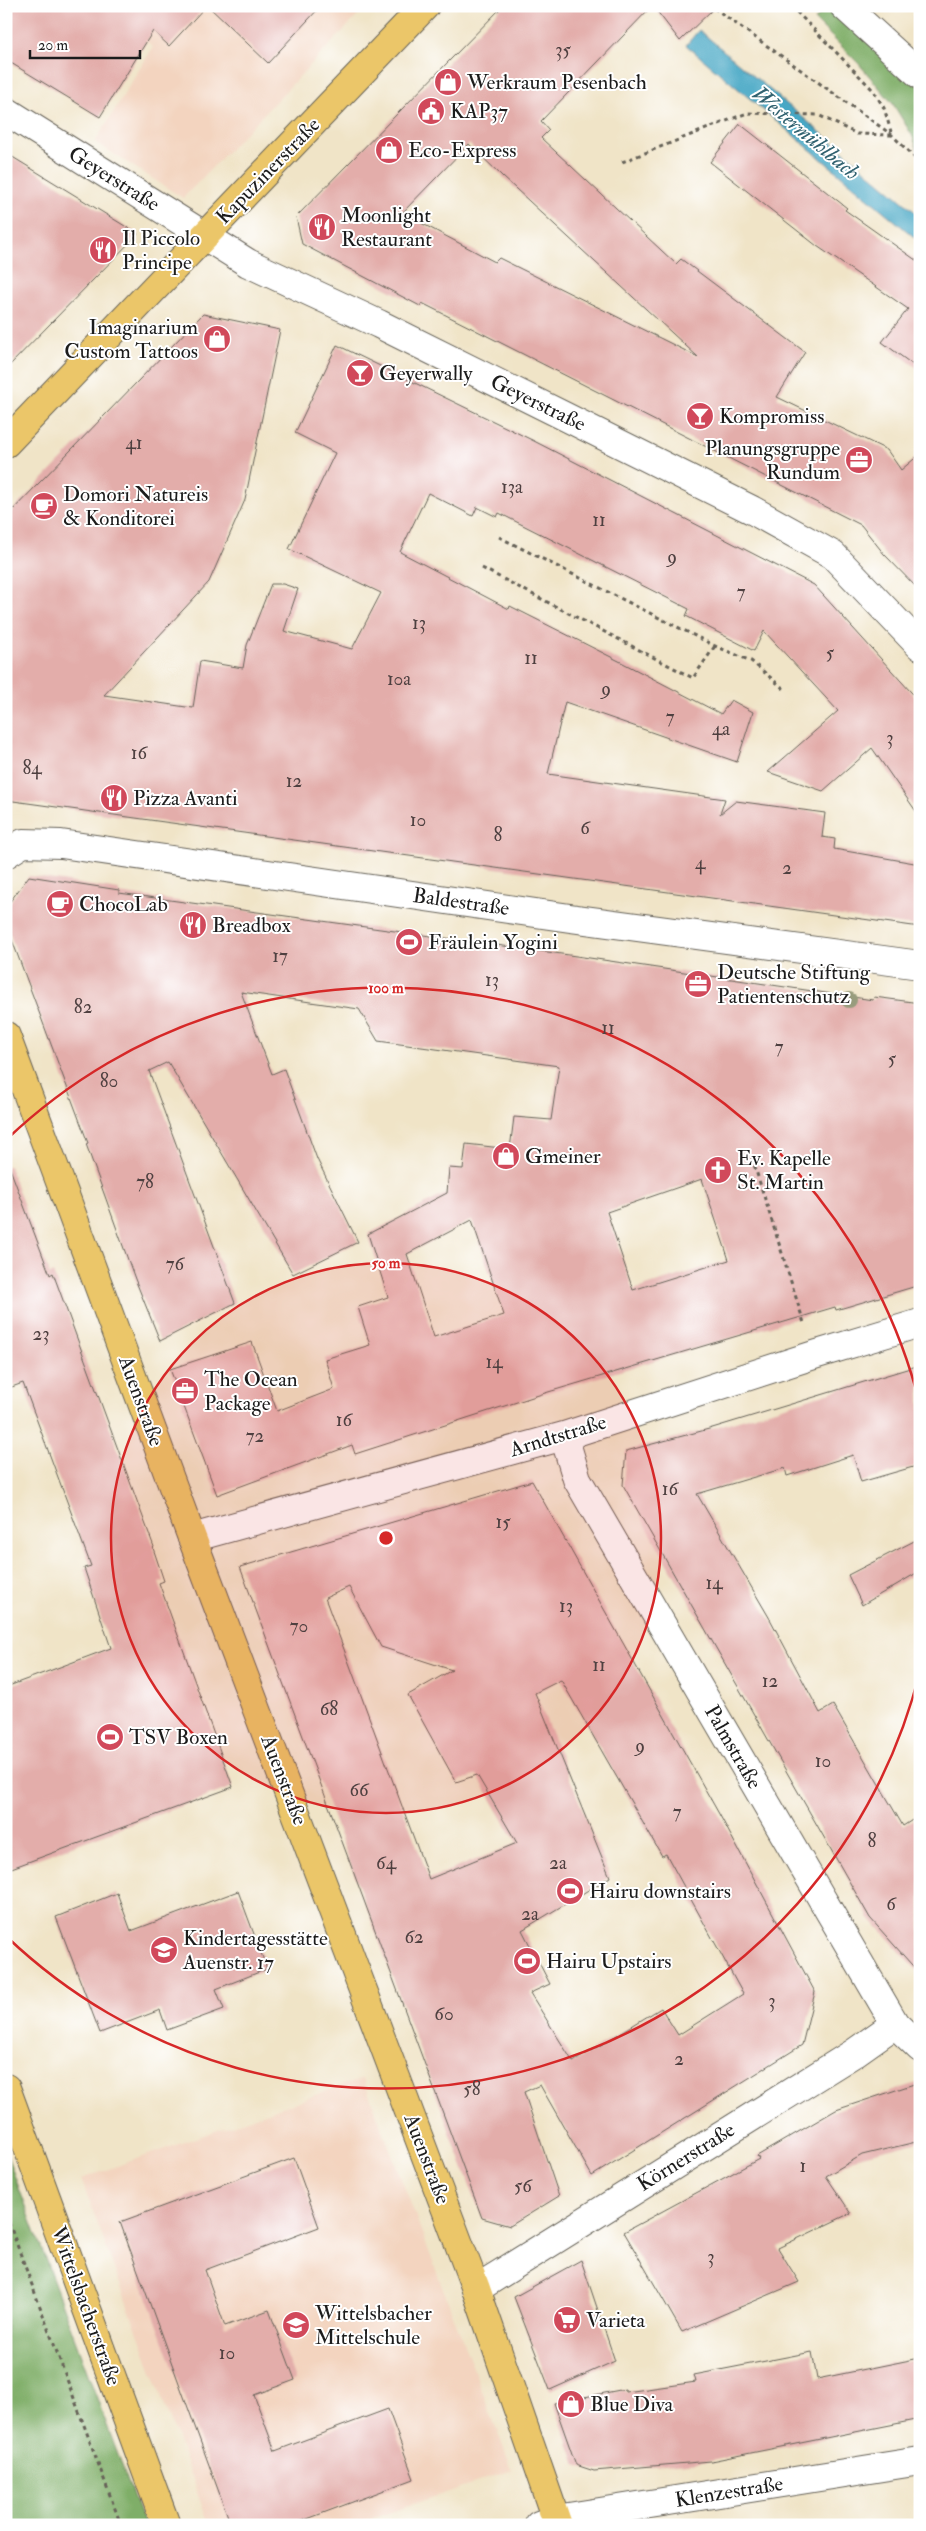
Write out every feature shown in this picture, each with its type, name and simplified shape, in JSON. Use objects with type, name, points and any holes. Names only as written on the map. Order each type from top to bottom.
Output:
[{"type":"main road","name":"Kapuzinerstraße","points":[[6,443],[425,6]]},
{"type":"main road","name":"Auenstraße","points":[[6,1036],[192,1538],[476,2288],[551,2523]]},
{"type":"main road","name":"Wittelsbacherstraße","points":[[6,2088],[166,2525]]},
{"type":"street","points":[[844,6],[920,75]]},
{"type":"street","name":"Geyerstraße","points":[[6,111],[248,263],[379,324],[624,446],[752,510],[833,555],[920,646]]},
{"type":"street","name":"Baldestraße","points":[[6,854],[23,843],[61,844],[570,918],[920,965]]},
{"type":"street","name":"Arndtstraße","points":[[192,1538],[564,1436],[814,1355],[920,1323]]},
{"type":"street","name":"Palmstraße","points":[[564,1436],[577,1479],[895,2024],[920,2048]]},
{"type":"street","name":"Körnerstraße","points":[[476,2288],[854,2053],[895,2024]]},
{"type":"street","name":"Klenzestraße","points":[[551,2523],[920,2462]]},
{"type":"path","points":[[791,6],[879,98],[892,135]]},
{"type":"path","points":[[714,8],[892,135],[920,162]]},
{"type":"path","points":[[622,162],[747,113],[818,115],[857,134],[892,135]]},
{"type":"path","points":[[499,537],[715,646],[751,661],[784,689]]},
{"type":"path","points":[[482,568],[693,678],[715,646]]},
{"type":"path","points":[[752,1158],[814,1355]]},
{"type":"path","name":"Wittelsbacherstraße","points":[[6,2215],[121,2525]]},
{"type":"shaded area","points":[[134,6],[367,6],[183,198],[95,142],[153,47],[122,19]]},
{"type":"shaded area","name":"Wittelsbacher Mittelschule","points":[[363,2078],[512,2470],[354,2525],[209,2525],[81,2179]]},
{"type":"green space","points":[[827,6],[920,88],[920,155],[912,135],[893,104],[859,64],[815,20]]},
{"type":"green space","points":[[6,2153],[144,2525],[6,2525]]},
{"type":"water","name":"Westermühlbach","points":[[699,30],[920,216],[920,242],[686,45]]},
{"type":"building","points":[[6,6],[206,6],[169,46],[153,31],[100,117],[6,60]]},
{"type":"building","points":[[208,6],[321,6],[268,63]]},
{"type":"building","points":[[503,6],[652,6],[541,121],[549,130],[541,138],[676,264],[681,259],[805,352],[777,397],[887,450],[901,470],[920,454],[920,591],[884,554],[861,525],[422,303],[420,306],[302,244],[296,217]],"holes":[[[469,144],[698,357],[499,258],[495,262],[402,213]]]},
{"type":"building","points":[[653,6],[716,6],[680,41]]},
{"type":"building","points":[[740,124],[847,208],[845,210],[920,263],[920,370],[882,342],[908,309],[817,246],[710,162]]},
{"type":"building","points":[[6,153],[138,234],[6,369]]},
{"type":"building","points":[[203,314],[280,330],[245,500],[209,582],[104,695],[193,708],[200,661],[243,668],[247,645],[271,584],[283,584],[298,589],[284,631],[352,649],[381,593],[289,549],[335,453],[295,433],[337,345],[534,441],[814,585],[920,702],[920,817],[872,748],[823,791],[768,772],[838,711],[764,631],[754,651],[686,616],[689,609],[499,513],[497,517],[477,507],[473,516],[428,493],[400,552],[509,609],[510,606],[721,714],[731,700],[753,712],[737,762],[565,702],[548,774],[725,799],[720,814],[736,801],[825,813],[822,837],[835,839],[834,849],[920,864],[920,927],[6,800],[6,517]]},
{"type":"building","points":[[29,876],[119,890],[119,893],[576,956],[873,1000],[874,997],[920,1003],[920,1285],[836,1310],[835,1307],[545,1393],[355,1454],[352,1445],[217,1495],[170,1369],[252,1342],[277,1411],[334,1389],[325,1359],[370,1345],[358,1307],[388,1297],[368,1234],[447,1193],[449,1168],[463,1169],[466,1144],[510,1149],[514,1117],[551,1120],[559,1066],[378,1041],[359,1009],[241,992],[272,1074],[284,1069],[317,1159],[358,1242],[293,1274],[168,1062],[149,1071],[235,1303],[160,1341],[135,1279],[86,1144],[88,1143],[6,924],[6,907]],"holes":[[[702,1179],[729,1260],[633,1290],[607,1212]],[[472,1220],[504,1315],[434,1337],[407,1254]]]},
{"type":"building","points":[[9,1166],[50,1275],[53,1273],[154,1547],[164,1581],[159,1583],[233,1787],[6,1870],[6,1687],[111,1648],[84,1568],[91,1566],[23,1383],[6,1389],[6,1167]]},
{"type":"building","points":[[920,1365],[920,1465],[861,1482],[853,1455],[787,1476],[785,1468],[697,1494],[770,1619],[820,1713],[833,1705],[903,1826],[920,1815],[920,1974],[870,1918],[623,1485],[626,1451],[709,1429]]},
{"type":"building","points":[[532,1481],[723,1821],[815,1992],[802,2045],[592,2176],[540,2085],[524,2092],[559,2196],[510,2226],[482,2218],[240,1567]],"holes":[[[349,1587],[381,1647],[452,1670],[408,1695],[456,1782],[477,1775],[517,1843],[429,1879],[325,1598]],[[561,1680],[662,1856],[666,1854],[743,1994],[678,2035],[661,2008],[573,2062],[530,1993],[550,1984],[522,1930],[610,1877],[535,1693]]]},
{"type":"building","points":[[920,1538],[920,1571],[862,1605],[848,1575]]},
{"type":"building","name":"Kindertagesstätte Auenstr. 17","points":[[238,1891],[267,1969],[216,1989],[224,2009],[167,2030],[160,2010],[100,2033],[56,1917],[117,1893],[131,1931]]},
{"type":"building","points":[[920,2082],[920,2141],[862,2155],[826,2176],[851,2213],[778,2248],[799,2282],[682,2332],[624,2232],[759,2159],[757,2156],[836,2110]]},
{"type":"building","points":[[294,2158],[319,2227],[205,2270],[225,2326],[269,2310],[295,2380],[254,2395],[275,2451],[388,2409],[414,2479],[291,2525],[231,2525],[120,2222]]},
{"type":"building","points":[[581,2260],[615,2361],[550,2390],[514,2297]]},
{"type":"building","points":[[812,2352],[817,2379],[920,2358],[920,2419],[711,2461],[594,2471],[576,2465],[554,2403],[625,2389],[626,2392],[696,2382],[694,2375]]},
{"type":"place","name":"Werkraum Pesenbach","points":[[448,82]]},
{"type":"place","name":"KAP37","points":[[431,111]]},
{"type":"place","name":"Eco-Express","points":[[389,150]]},
{"type":"place","name":"Moonlight Restaurant","points":[[322,227]]},
{"type":"place","name":"Il Piccolo Principe","points":[[103,250]]},
{"type":"place","name":"Imaginarium Custom Tattoos","points":[[217,339]]},
{"type":"place","name":"Geyerwally","points":[[360,373]]},
{"type":"place","name":"Kompromiss","points":[[700,416]]},
{"type":"place","name":"Planungsgruppe Rundum","points":[[859,460]]},
{"type":"place","name":"Domori Natureis & Konditorei","points":[[44,506]]},
{"type":"place","name":"Pizza Avanti","points":[[114,798]]},
{"type":"place","name":"ChocoLab","points":[[60,904]]},
{"type":"place","name":"Breadbox","points":[[193,925]]},
{"type":"place","name":"Fräulein Yogini","points":[[409,942]]},
{"type":"place","name":"Deutsche Stiftung Patientenschutz","points":[[698,984]]},
{"type":"place","name":"Gmeiner","points":[[506,1156]]},
{"type":"place","name":"Ev. Kapelle St. Martin","points":[[718,1170]]},
{"type":"place","name":"The Ocean Package","points":[[185,1391]]},
{"type":"place","name":"TSV Boxen","points":[[110,1737]]},
{"type":"place","name":"Hairu downstairs","points":[[570,1891]]},
{"type":"place","name":"Kindertagesstätte Auenstr. 17","points":[[164,1950]]},
{"type":"place","name":"Hairu Upstairs","points":[[527,1961]]},
{"type":"place","name":"Varieta","points":[[567,2320]]},
{"type":"place","name":"Wittelsbacher Mittelschule","points":[[296,2325]]},
{"type":"place","name":"Blue Diva","points":[[571,2404]]}]
